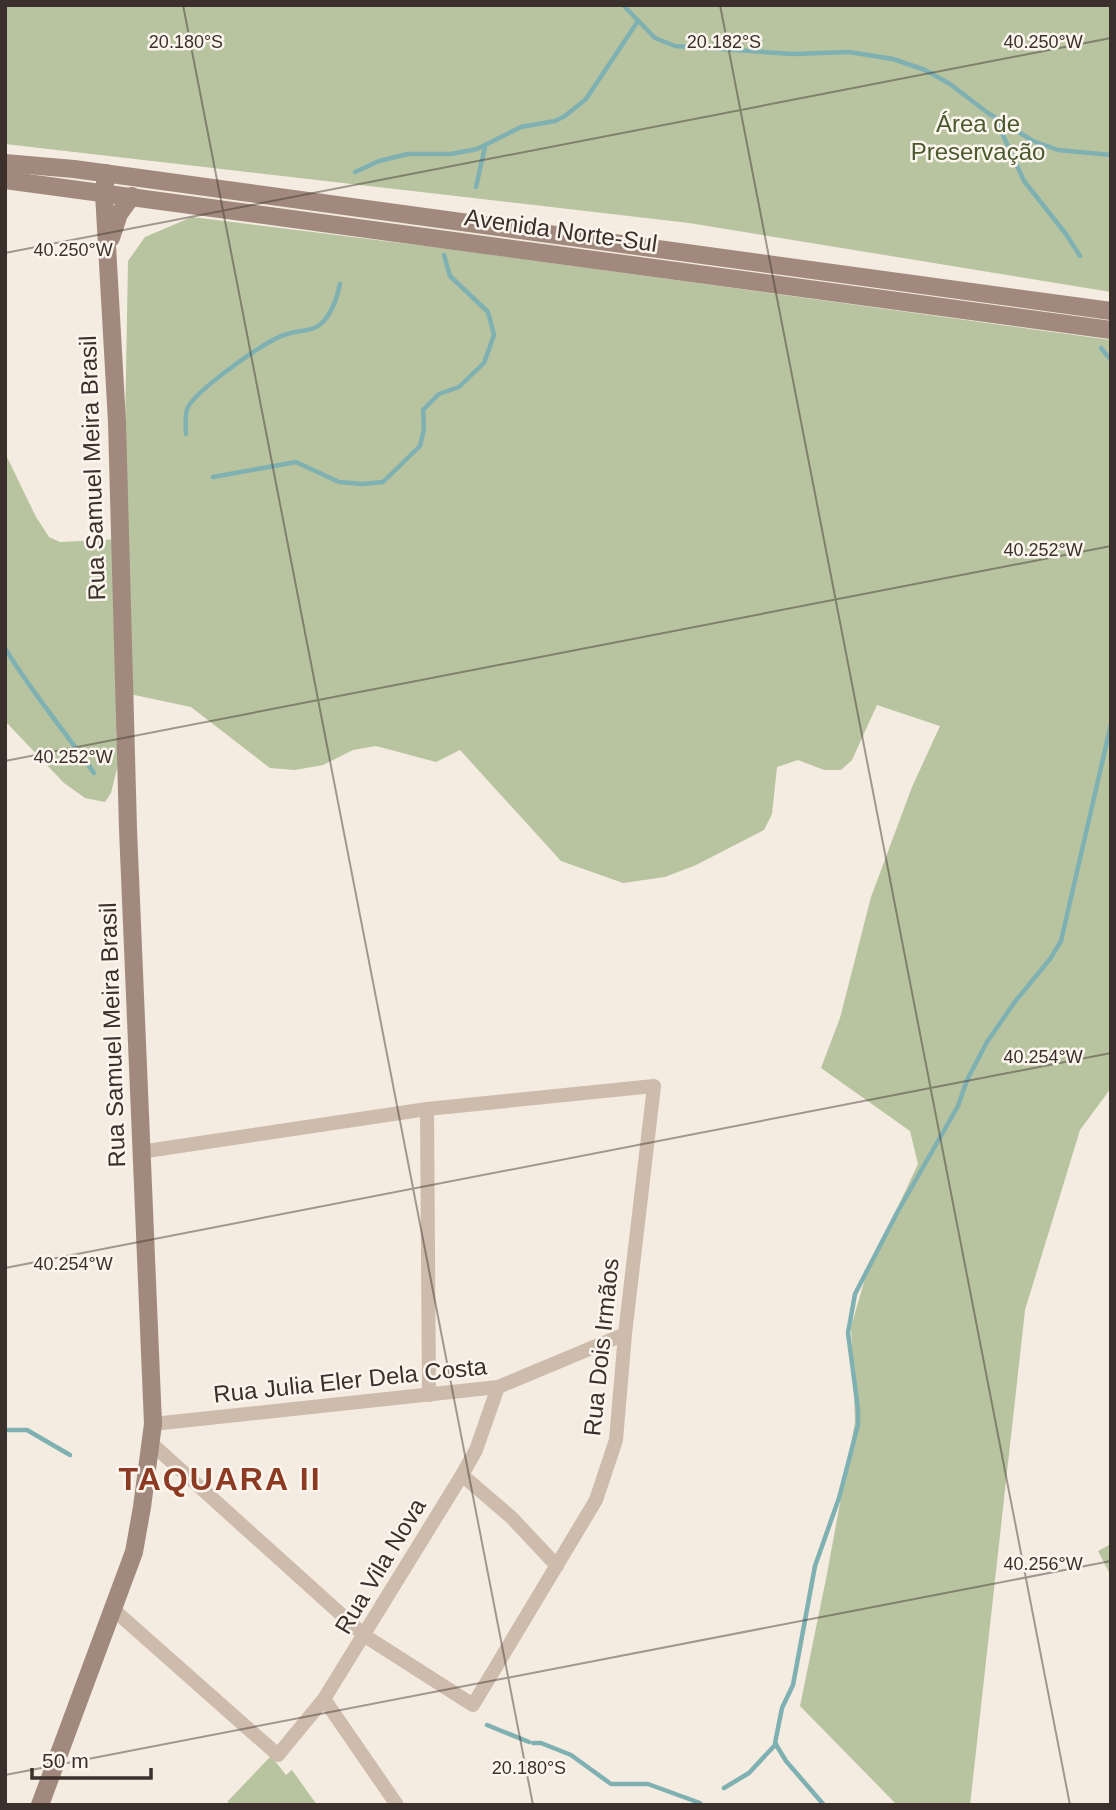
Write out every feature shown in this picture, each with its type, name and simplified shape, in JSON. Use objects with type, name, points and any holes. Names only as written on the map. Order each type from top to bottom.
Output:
[{"type":"main road","name":"Avenida Norte-Sul","points":[[5,163],[106,173],[1111,311]]},
{"type":"main road","name":"Rua Samuel Meira Brasil","points":[[40,1805],[134,1552],[153,1424],[141,1152],[117,422],[104,193],[106,173]]},
{"type":"main road","name":"Avenida Norte-Sul","points":[[5,180],[1111,330]]},
{"type":"main road","name":"Rua Samuel Meira Brasil","points":[[108,245],[119,214],[132,196]]},
{"type":"street","name":"Rua Dois Irmãos","points":[[365,1636],[473,1705],[596,1500],[616,1440],[625,1334],[654,1086],[427,1109]]},
{"type":"street","points":[[141,1152],[427,1109],[429,1395]]},
{"type":"street","name":"Rua Julia Eler Dela Costa","points":[[153,1424],[498,1387],[625,1334]]},
{"type":"street","name":"Rua Vila Nova","points":[[114,1610],[278,1755],[324,1699],[462,1475],[476,1451],[498,1387]]},
{"type":"street","points":[[152,1444],[365,1636]]},
{"type":"street","points":[[462,1475],[512,1518],[557,1566]]},
{"type":"street","points":[[324,1699],[397,1805]]},
{"type":"green space","name":"Área de Preservação","points":[[5,5],[1111,5],[1111,292],[689,223],[5,144]]},
{"type":"green space","points":[[192,217],[449,249],[1111,340],[1111,1088],[1080,1130],[1025,1310],[970,1805],[897,1805],[800,1706],[855,1422],[851,1327],[866,1275],[918,1164],[910,1131],[821,1068],[840,1018],[871,897],[912,787],[940,726],[877,705],[852,760],[841,770],[824,770],[798,760],[777,767],[772,814],[764,830],[696,865],[665,877],[623,883],[561,861],[460,750],[436,762],[376,746],[353,750],[323,765],[295,770],[270,768],[191,707],[125,693],[116,733],[119,760],[111,793],[105,802],[85,798],[64,783],[5,721],[5,453],[36,517],[49,537],[60,542],[123,539],[128,261],[145,237]]},
{"type":"green space","points":[[1111,1544],[1111,1576],[1098,1551]]},
{"type":"green space","points":[[271,1756],[286,1775],[292,1770],[317,1805],[228,1805],[228,1801]]},
{"type":"waterway","points":[[623,5],[655,38],[675,46],[793,54],[849,52],[893,59],[925,70],[950,84],[988,113],[1033,141],[1058,150],[1111,155]]},
{"type":"waterway","points":[[355,172],[379,161],[408,154],[451,154],[477,149],[521,127],[555,121],[565,116],[586,99],[638,21]]},
{"type":"waterway","points":[[996,120],[1024,181],[1080,256]]},
{"type":"waterway","points":[[476,187],[485,147]]},
{"type":"waterway","points":[[213,477],[296,462],[339,482],[383,482],[420,446],[424,429],[423,410],[439,394],[459,387],[484,363],[494,335],[488,312],[450,276],[444,255]]},
{"type":"waterway","points":[[186,434],[187,410],[194,399],[264,345],[287,334],[318,326],[331,310],[340,284]]},
{"type":"waterway","points":[[1101,348],[1111,360]]},
{"type":"waterway","points":[[5,648],[94,773]]},
{"type":"waterway","points":[[824,1805],[786,1761],[775,1743],[782,1708],[793,1685],[815,1566],[839,1498],[858,1425],[848,1333],[855,1294],[898,1211],[958,1106],[967,1080],[987,1042],[1061,941],[1111,724]]},
{"type":"waterway","points":[[5,1430],[27,1430],[70,1455]]},
{"type":"waterway","points":[[487,1725],[529,1742]]},
{"type":"waterway","points":[[533,1743],[541,1743],[571,1755],[611,1784],[648,1784],[700,1803]]},
{"type":"waterway","points":[[724,1788],[749,1773],[776,1744]]},
{"type":"district","name":"TAQUARA II","points":[[220,1479]]}]
